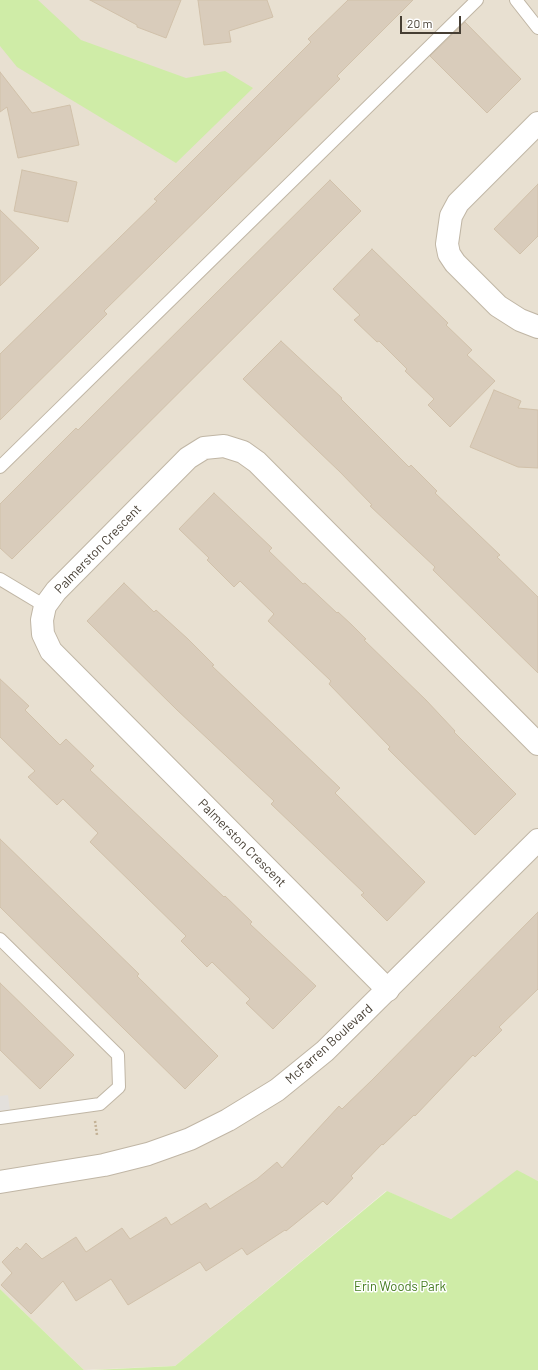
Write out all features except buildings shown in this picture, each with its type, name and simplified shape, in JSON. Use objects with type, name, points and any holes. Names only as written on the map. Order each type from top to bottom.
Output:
[{"type":"street","points":[[538,123],[458,203],[451,216],[447,244],[449,254],[455,264],[498,306],[520,320],[538,327]]},
{"type":"street","name":"Palmerston Crescent","points":[[388,990],[51,651],[43,634],[42,620],[45,606],[56,590],[188,458],[204,448],[224,446],[243,452],[257,462],[538,744]]},
{"type":"street","name":"McFarren Boulevard","points":[[0,1182],[104,1165],[148,1154],[190,1139],[222,1123],[277,1090],[301,1071],[388,990],[538,840]]},
{"type":"lane","points":[[0,466],[477,0]]},
{"type":"lane","points":[[516,0],[538,28]]},
{"type":"lane","points":[[0,579],[45,606]]},
{"type":"lane","points":[[0,939],[118,1055],[119,1087],[100,1104],[0,1118]]},
{"type":"shaded area","points":[[0,0],[538,0],[538,1181],[517,1171],[451,1219],[386,1191],[175,1366],[84,1370],[0,1289]]},
{"type":"shaded area","points":[[8,1095],[10,1110],[0,1111],[0,1096]]},
{"type":"green space","points":[[0,0],[38,0],[81,40],[186,78],[225,71],[253,88],[176,163],[17,67],[0,46]]},
{"type":"green space","name":"Erin Woods Park","points":[[517,1170],[538,1181],[538,1370],[93,1370],[175,1366],[387,1191],[451,1219]]},
{"type":"green space","points":[[0,1289],[84,1370],[0,1370]]}]
